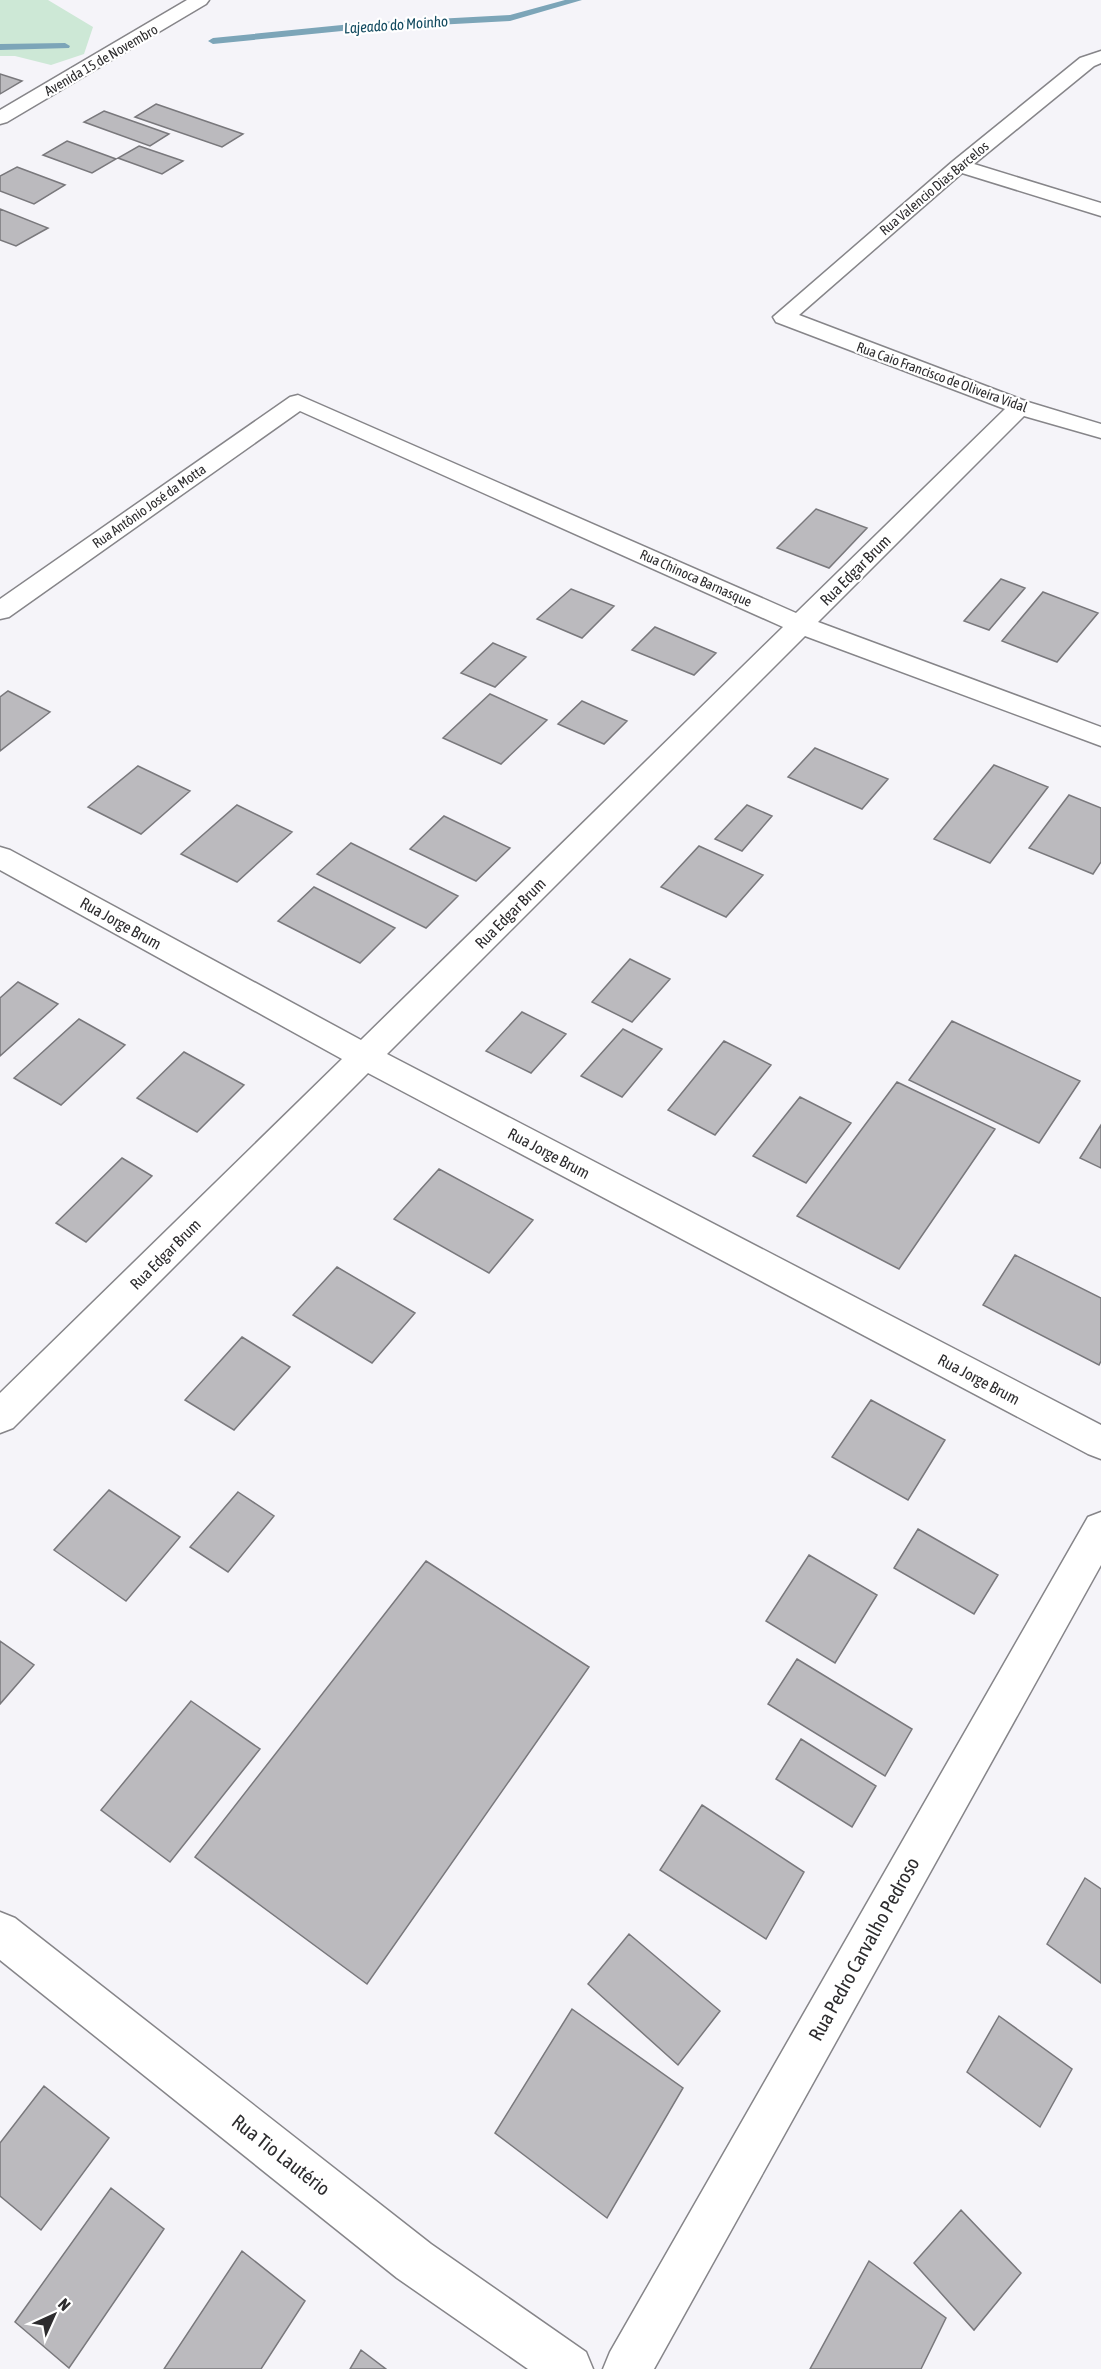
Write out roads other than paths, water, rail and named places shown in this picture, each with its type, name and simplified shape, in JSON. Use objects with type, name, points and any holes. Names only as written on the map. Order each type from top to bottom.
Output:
[{"type":"street","name":"Avenida 15 de Novembro","points":[[0,118],[200,0]]},
{"type":"street","name":"Rua Valencio Dias Barcelos","points":[[784,317],[959,166],[1094,59]]},
{"type":"street","points":[[959,166],[1101,210]]},
{"type":"street","name":"Rua Caio Francisco de Oliveira Vidal","points":[[784,317],[1020,407],[1101,431]]},
{"type":"street","name":"Rua Antônio José da Motta","points":[[0,611],[298,402]]},
{"type":"street","name":"Rua Chinoca Barnasque","points":[[298,402],[801,625],[1101,737]]},
{"type":"street","name":"Rua Edgar Brum","points":[[0,1418],[1020,407]]},
{"type":"street","name":"Rua Jorge Brum","points":[[0,857],[365,1057],[1101,1443]]},
{"type":"street","name":"Rua Pedro Carvalho Pedroso","points":[[627,2369],[1101,1529]]},
{"type":"street","name":"Rua Tio Lautério","points":[[0,1933],[414,2260],[569,2369]]},
{"type":"waterway","name":"Lajeado do Moinho","points":[[213,41],[362,26],[510,18],[577,0]]},
{"type":"waterway","name":"Lajeado do Moinho","points":[[0,47],[65,46]]}]
